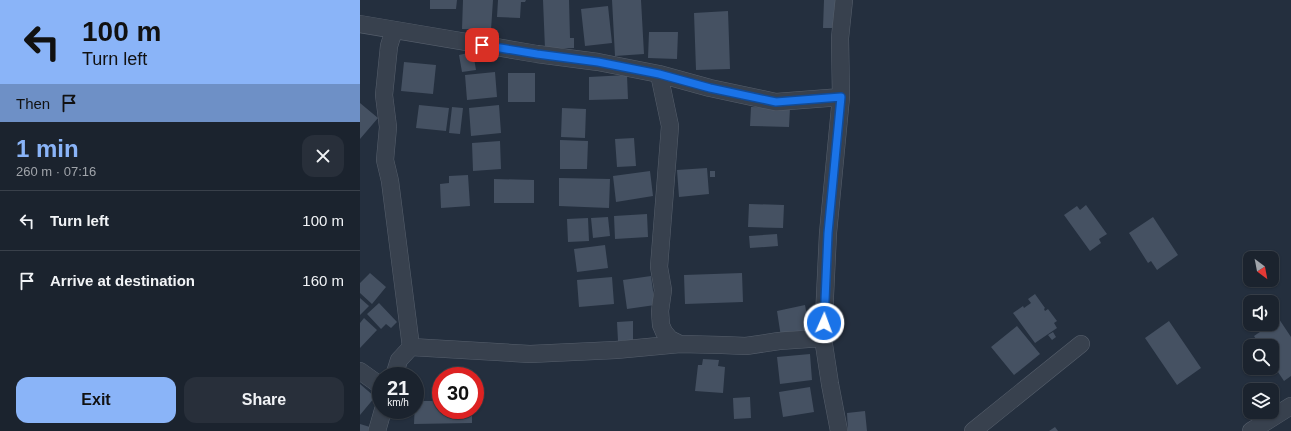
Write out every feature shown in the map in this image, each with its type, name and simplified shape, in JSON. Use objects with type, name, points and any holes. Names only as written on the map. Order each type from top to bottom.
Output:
[{"type":"street","points":[[839,431],[823,338],[828,233],[841,97],[840,38],[844,0]]},
{"type":"street","points":[[360,24],[537,54],[598,62],[659,74],[710,88],[776,102],[841,97]]},
{"type":"street","points":[[394,30],[389,46],[384,95],[388,127],[385,160],[390,182],[412,347]]},
{"type":"street","points":[[659,74],[670,126],[659,267],[663,290],[660,311],[661,325],[667,336],[680,344]]},
{"type":"street","points":[[397,367],[399,360],[412,347],[530,354],[616,350],[680,344],[746,346],[779,341],[823,338]]},
{"type":"street","points":[[973,431],[1081,344]]},
{"type":"street","points":[[360,371],[372,380]]},
{"type":"street","points":[[1251,431],[1290,406]]},
{"type":"street","points":[[377,431],[380,419]]},
{"type":"building","points":[[430,0],[457,0],[456,9],[430,9]]},
{"type":"building","points":[[463,0],[493,0],[491,30],[462,29]]},
{"type":"building","points":[[498,0],[526,0],[525,2],[521,2],[520,18],[497,17]]},
{"type":"building","points":[[543,0],[569,0],[570,38],[574,38],[574,48],[545,49]]},
{"type":"building","points":[[612,0],[641,0],[644,54],[615,56]]},
{"type":"building","points":[[824,0],[838,0],[837,28],[823,28]]},
{"type":"building","points":[[608,6],[612,43],[585,46],[581,9]]},
{"type":"building","points":[[728,11],[730,69],[696,70],[694,13]]},
{"type":"building","points":[[649,32],[678,32],[677,59],[648,58]]},
{"type":"building","points":[[480,50],[487,51],[486,60],[479,59]]},
{"type":"building","points":[[473,52],[476,70],[462,72],[459,55]]},
{"type":"building","points":[[404,62],[436,65],[433,94],[401,91]]},
{"type":"building","points":[[495,72],[497,97],[467,100],[465,75]]},
{"type":"building","points":[[508,73],[535,73],[535,102],[508,102]]},
{"type":"building","points":[[627,75],[628,99],[589,100],[589,77]]},
{"type":"building","points":[[360,103],[378,118],[360,139]]},
{"type":"building","points":[[419,105],[449,108],[446,131],[416,128]]},
{"type":"building","points":[[499,105],[501,133],[471,136],[469,108]]},
{"type":"building","points":[[452,107],[463,108],[460,134],[449,133]]},
{"type":"building","points":[[751,107],[790,108],[789,127],[750,126]]},
{"type":"building","points":[[562,108],[586,109],[585,138],[561,137]]},
{"type":"building","points":[[634,138],[636,166],[617,167],[615,139]]},
{"type":"building","points":[[560,140],[588,141],[587,169],[560,169]]},
{"type":"building","points":[[500,141],[501,169],[473,171],[472,143]]},
{"type":"building","points":[[707,168],[709,194],[679,197],[677,170]]},
{"type":"building","points":[[650,171],[653,196],[616,202],[613,176]]},
{"type":"building","points":[[710,171],[715,171],[715,177],[710,177]]},
{"type":"building","points":[[468,175],[470,206],[441,208],[440,184],[449,183],[449,176]]},
{"type":"building","points":[[559,178],[610,179],[609,208],[559,206]]},
{"type":"building","points":[[494,179],[534,180],[534,203],[494,203]]},
{"type":"building","points":[[749,204],[784,205],[783,228],[748,227]]},
{"type":"building","points":[[1086,205],[1107,234],[1099,239],[1101,243],[1090,251],[1064,215],[1077,206],[1080,210]]},
{"type":"building","points":[[647,214],[648,237],[615,239],[614,216]]},
{"type":"building","points":[[608,217],[610,236],[593,238],[591,218]]},
{"type":"building","points":[[1153,217],[1178,255],[1157,270],[1151,261],[1148,263],[1129,233]]},
{"type":"building","points":[[588,218],[589,241],[568,242],[567,219]]},
{"type":"building","points":[[777,234],[778,246],[750,248],[749,236]]},
{"type":"building","points":[[605,245],[608,268],[577,272],[574,249]]},
{"type":"building","points":[[370,273],[386,287],[372,304],[360,293],[360,283]]},
{"type":"building","points":[[742,273],[743,302],[685,304],[684,275]]},
{"type":"building","points":[[651,276],[655,305],[627,309],[623,280]]},
{"type":"building","points":[[612,277],[614,304],[579,307],[577,280]]},
{"type":"building","points":[[1035,294],[1045,308],[1045,311],[1048,309],[1057,321],[1054,323],[1057,328],[1035,343],[1013,313],[1023,306],[1024,308],[1031,303],[1028,299]]},
{"type":"building","points":[[360,298],[369,306],[360,315]]},
{"type":"building","points":[[379,303],[397,322],[391,328],[386,324],[381,329],[367,314]]},
{"type":"building","points":[[805,305],[810,332],[781,337],[777,311]]},
{"type":"building","points":[[364,318],[377,330],[360,348],[360,323]]},
{"type":"building","points":[[1279,319],[1291,337],[1291,376],[1284,381],[1279,374],[1279,339],[1256,339],[1254,336],[1261,331],[1279,331]]},
{"type":"building","points":[[633,321],[633,340],[618,341],[617,322]]},
{"type":"building","points":[[1169,321],[1201,368],[1177,385],[1145,338]]},
{"type":"building","points":[[1017,326],[1040,354],[1014,375],[991,347]]},
{"type":"building","points":[[1053,332],[1056,337],[1052,340],[1048,335]]},
{"type":"building","points":[[810,354],[812,380],[780,384],[777,357]]},
{"type":"building","points":[[703,359],[719,360],[718,366],[725,367],[723,393],[695,391],[698,365],[702,365]]},
{"type":"building","points":[[360,384],[372,394],[372,401],[360,415]]},
{"type":"building","points":[[810,387],[814,412],[783,417],[779,392]]},
{"type":"building","points":[[750,397],[751,418],[734,419],[733,398]]},
{"type":"building","points":[[424,401],[432,401],[432,419],[472,419],[472,423],[414,424],[414,419],[424,419]]},
{"type":"building","points":[[865,411],[867,431],[848,431],[847,413]]},
{"type":"building","points":[[360,424],[370,427],[368,431],[360,431]]},
{"type":"building","points":[[1055,427],[1058,431],[1049,431]]},
{"type":"route","points":[[482,45],[598,62],[659,74],[710,88],[776,102],[841,97],[828,233],[824,323]]}]
